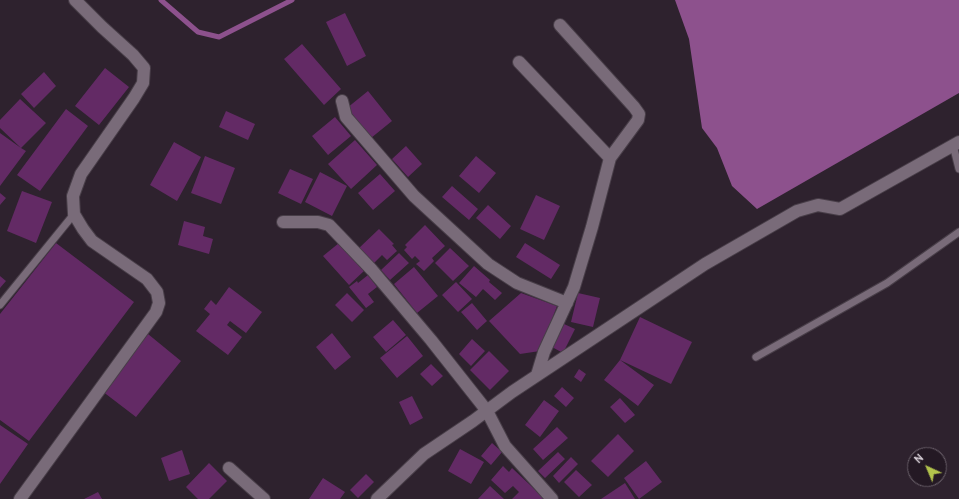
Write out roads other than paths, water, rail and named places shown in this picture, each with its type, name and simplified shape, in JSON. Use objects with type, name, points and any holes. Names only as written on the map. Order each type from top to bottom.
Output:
[{"type":"street","points":[[20,499],[156,312],[159,303],[157,292],[147,279],[92,241],[74,214],[73,196],[80,174],[134,98],[142,82],[144,68],[134,55],[102,27],[75,0]]},
{"type":"street","points":[[537,375],[544,352],[574,287],[610,158],[638,120],[639,114],[560,25]]},
{"type":"street","points":[[519,62],[610,158]]},
{"type":"street","points":[[342,101],[346,117],[414,196],[488,264],[518,283],[566,303]]},
{"type":"street","points":[[377,499],[424,454],[537,375],[699,269],[797,211],[818,205],[840,209],[956,144]]},
{"type":"street","points":[[283,222],[318,222],[328,225],[372,270],[431,340],[487,411],[505,446],[552,499]]},
{"type":"street","points":[[229,468],[264,499]]},
{"type":"lane","points":[[956,144],[959,169]]},
{"type":"lane","points":[[0,305],[74,214]]},
{"type":"lane","points":[[756,356],[887,283],[959,232]]},
{"type":"waterway","points":[[161,0],[198,32],[219,37],[292,0]]}]
